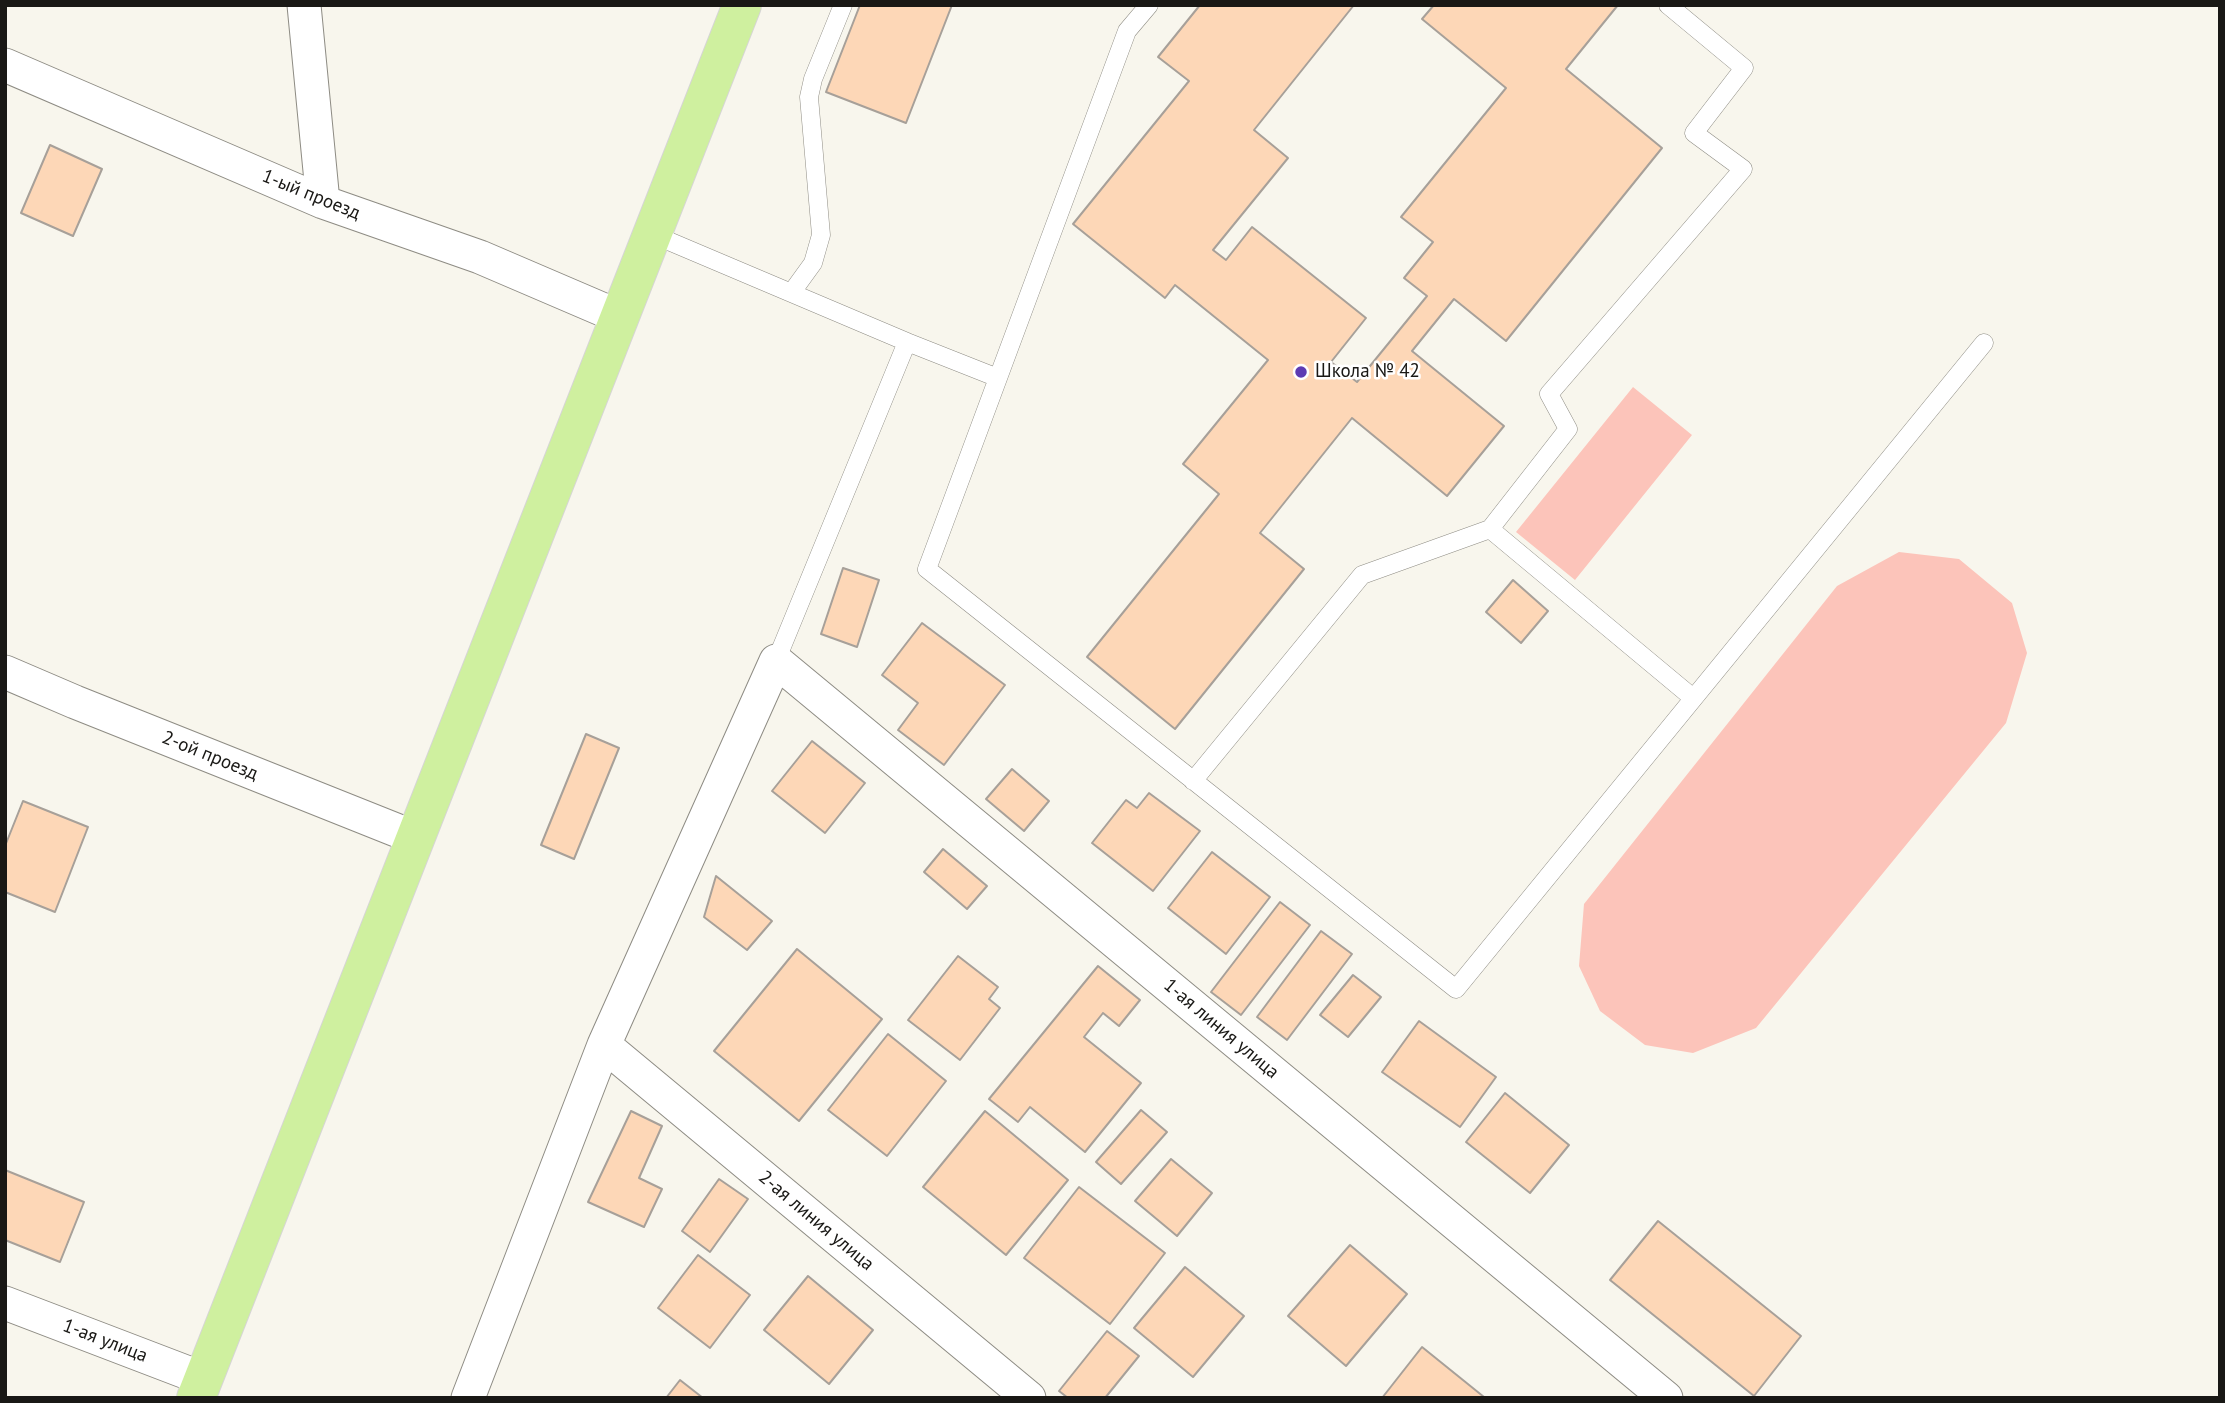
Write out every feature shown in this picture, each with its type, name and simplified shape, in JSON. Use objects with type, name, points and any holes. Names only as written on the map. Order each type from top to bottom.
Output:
[{"type":"main road","points":[[200,1388],[742,5]]},
{"type":"street","points":[[304,5],[323,202]]},
{"type":"street","name":"1-ый проезд","points":[[5,65],[323,202],[480,257],[620,317]]},
{"type":"street","points":[[468,1398],[604,1045],[776,661]]},
{"type":"street","name":"1-ая линия улица","points":[[776,661],[1666,1398]]},
{"type":"street","name":"2-ой проезд","points":[[5,671],[75,702],[416,838]]},
{"type":"street","name":"2-ая линия улица","points":[[604,1045],[1029,1398]]},
{"type":"street","name":"1-ая улица","points":[[5,1303],[200,1388]]},
{"type":"lane","points":[[792,292],[813,263],[821,235],[809,97],[813,79],[843,5]]},
{"type":"lane","points":[[1149,5],[1127,31],[927,569],[1456,989],[1984,343]]},
{"type":"lane","points":[[1193,781],[1362,575],[1490,529],[1568,429],[1549,394],[1742,169],[1694,133],[1744,68],[1668,5]]},
{"type":"lane","points":[[652,234],[998,378]]},
{"type":"lane","points":[[776,661],[907,342]]},
{"type":"lane","points":[[1490,529],[1693,698]]},
{"type":"shaded area","points":[[1633,387],[1692,435],[1575,580],[1516,532]]},
{"type":"shaded area","points":[[1899,552],[1959,559],[2012,603],[2027,653],[2006,723],[1756,1028],[1693,1053],[1645,1045],[1600,1011],[1579,966],[1584,904],[1837,586]]},
{"type":"building","points":[[860,5],[952,5],[906,123],[826,92]]},
{"type":"building","name":"Школа № 42","points":[[1200,5],[1354,5],[1254,130],[1288,158],[1213,250],[1226,260],[1252,227],[1366,318],[1331,362],[1357,382],[1427,296],[1404,278],[1433,242],[1401,217],[1506,88],[1422,19],[1434,5],[1618,5],[1566,69],[1662,148],[1506,341],[1454,299],[1412,351],[1504,426],[1447,496],[1352,418],[1260,533],[1304,569],[1175,729],[1087,657],[1219,494],[1183,464],[1268,360],[1175,285],[1165,298],[1073,224],[1189,81],[1158,57]]},
{"type":"building","points":[[50,145],[102,169],[73,236],[21,213]]},
{"type":"building","points":[[843,568],[879,580],[857,647],[821,634]]},
{"type":"building","points":[[1513,580],[1548,611],[1521,643],[1486,612]]},
{"type":"building","points":[[922,623],[1005,685],[944,765],[898,730],[918,703],[882,675]]},
{"type":"building","points":[[586,734],[619,748],[574,859],[541,845]]},
{"type":"building","points":[[812,741],[865,783],[825,833],[772,791]]},
{"type":"building","points":[[1012,769],[1049,801],[1024,831],[986,799]]},
{"type":"building","points":[[1149,793],[1200,831],[1153,891],[1092,843],[1126,800],[1137,808]]},
{"type":"building","points":[[23,801],[88,827],[55,912],[5,892],[5,846]]},
{"type":"building","points":[[943,849],[987,886],[967,909],[924,872]]},
{"type":"building","points":[[1212,852],[1270,897],[1226,954],[1168,908]]},
{"type":"building","points":[[716,876],[772,921],[747,950],[704,917]]},
{"type":"building","points":[[1280,902],[1310,925],[1241,1015],[1211,992]]},
{"type":"building","points":[[1321,931],[1352,954],[1287,1040],[1257,1017]]},
{"type":"building","points":[[797,949],[882,1019],[799,1121],[714,1051]]},
{"type":"building","points":[[958,956],[998,987],[989,999],[1000,1008],[960,1060],[908,1020]]},
{"type":"building","points":[[1098,966],[1140,1000],[1119,1026],[1103,1013],[1084,1037],[1141,1083],[1085,1152],[1030,1107],[1018,1122],[989,1099]]},
{"type":"building","points":[[1353,975],[1381,997],[1348,1037],[1320,1015]]},
{"type":"building","points":[[1419,1021],[1496,1077],[1460,1127],[1382,1072]]},
{"type":"building","points":[[888,1034],[946,1081],[887,1156],[828,1110]]},
{"type":"building","points":[[1505,1093],[1569,1145],[1530,1193],[1466,1142]]},
{"type":"building","points":[[1141,1110],[1167,1132],[1121,1184],[1096,1162]]},
{"type":"building","points":[[631,1111],[662,1126],[639,1178],[662,1189],[644,1227],[588,1202]]},
{"type":"building","points":[[985,1111],[1068,1180],[1006,1255],[923,1187]]},
{"type":"building","points":[[1171,1159],[1212,1193],[1177,1236],[1135,1201]]},
{"type":"building","points":[[5,1170],[84,1202],[60,1262],[5,1240]]},
{"type":"building","points":[[719,1179],[748,1199],[710,1252],[682,1231]]},
{"type":"building","points":[[1079,1187],[1165,1253],[1110,1324],[1024,1258]]},
{"type":"building","points":[[1658,1221],[1801,1336],[1754,1396],[1610,1280]]},
{"type":"building","points":[[1350,1245],[1407,1294],[1346,1366],[1288,1316]]},
{"type":"building","points":[[698,1255],[750,1295],[710,1348],[658,1308]]},
{"type":"building","points":[[1185,1267],[1244,1316],[1193,1377],[1134,1328]]},
{"type":"building","points":[[808,1276],[873,1330],[829,1384],[764,1330]]},
{"type":"building","points":[[1107,1331],[1139,1356],[1105,1398],[1068,1398],[1059,1391]]},
{"type":"building","points":[[1422,1347],[1484,1397],[1382,1398]]},
{"type":"building","points":[[680,1380],[703,1398],[666,1398]]},
{"type":"place","name":"Школа № 42","points":[[1301,372]]}]
